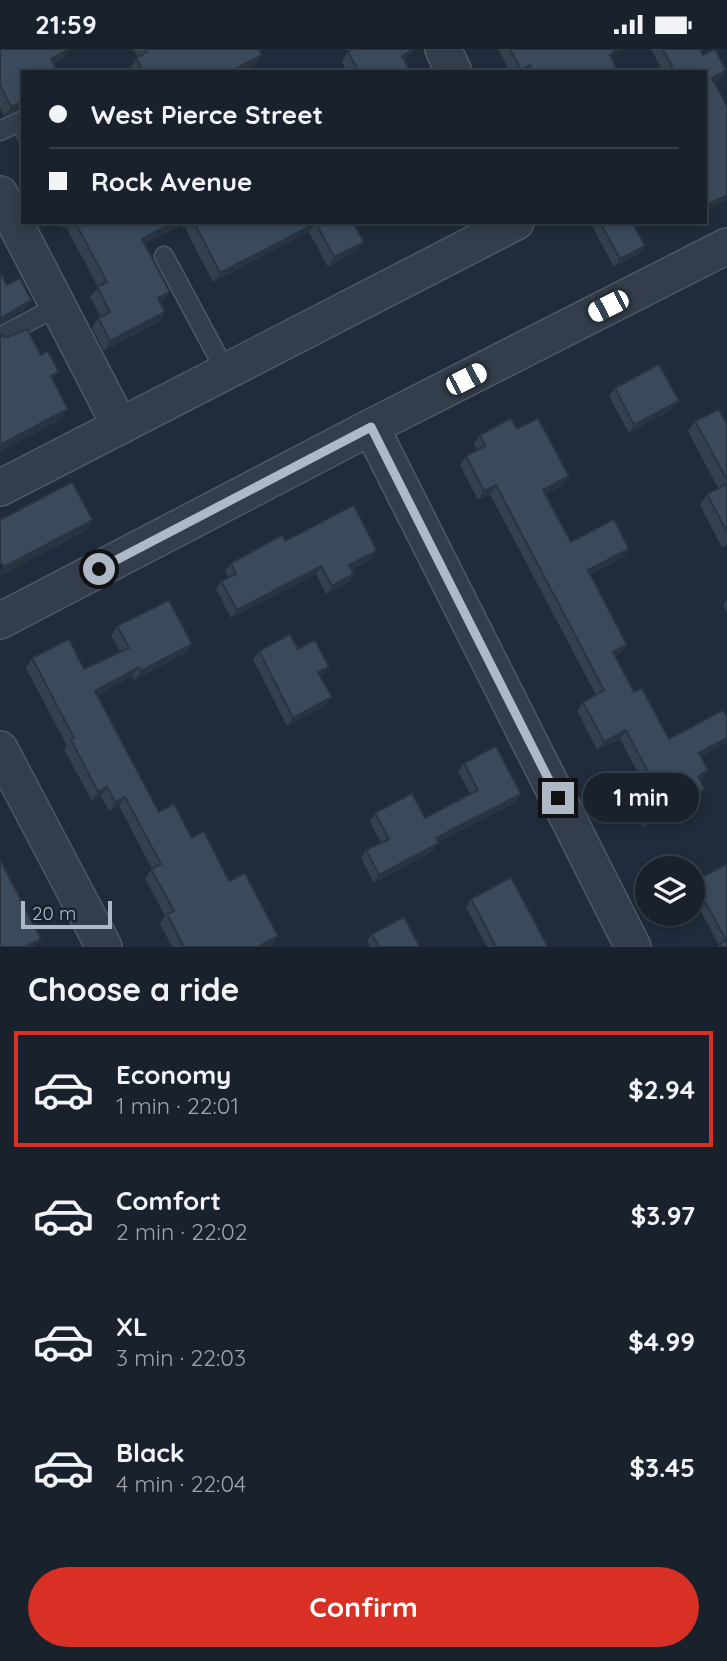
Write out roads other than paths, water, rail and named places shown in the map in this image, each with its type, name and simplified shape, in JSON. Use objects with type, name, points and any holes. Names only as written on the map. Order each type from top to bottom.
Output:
[{"type":"street","points":[[443,49],[453,70]]},
{"type":"street","points":[[0,194],[120,426]]},
{"type":"street","points":[[0,488],[512,224]]},
{"type":"street","points":[[0,621],[371,427],[727,246]]},
{"type":"street","points":[[371,427],[632,947]]},
{"type":"street","points":[[0,749],[104,947]]},
{"type":"lane","points":[[0,131],[21,121]]},
{"type":"lane","points":[[164,256],[226,372]]},
{"type":"lane","points":[[0,337],[58,306]]}]
